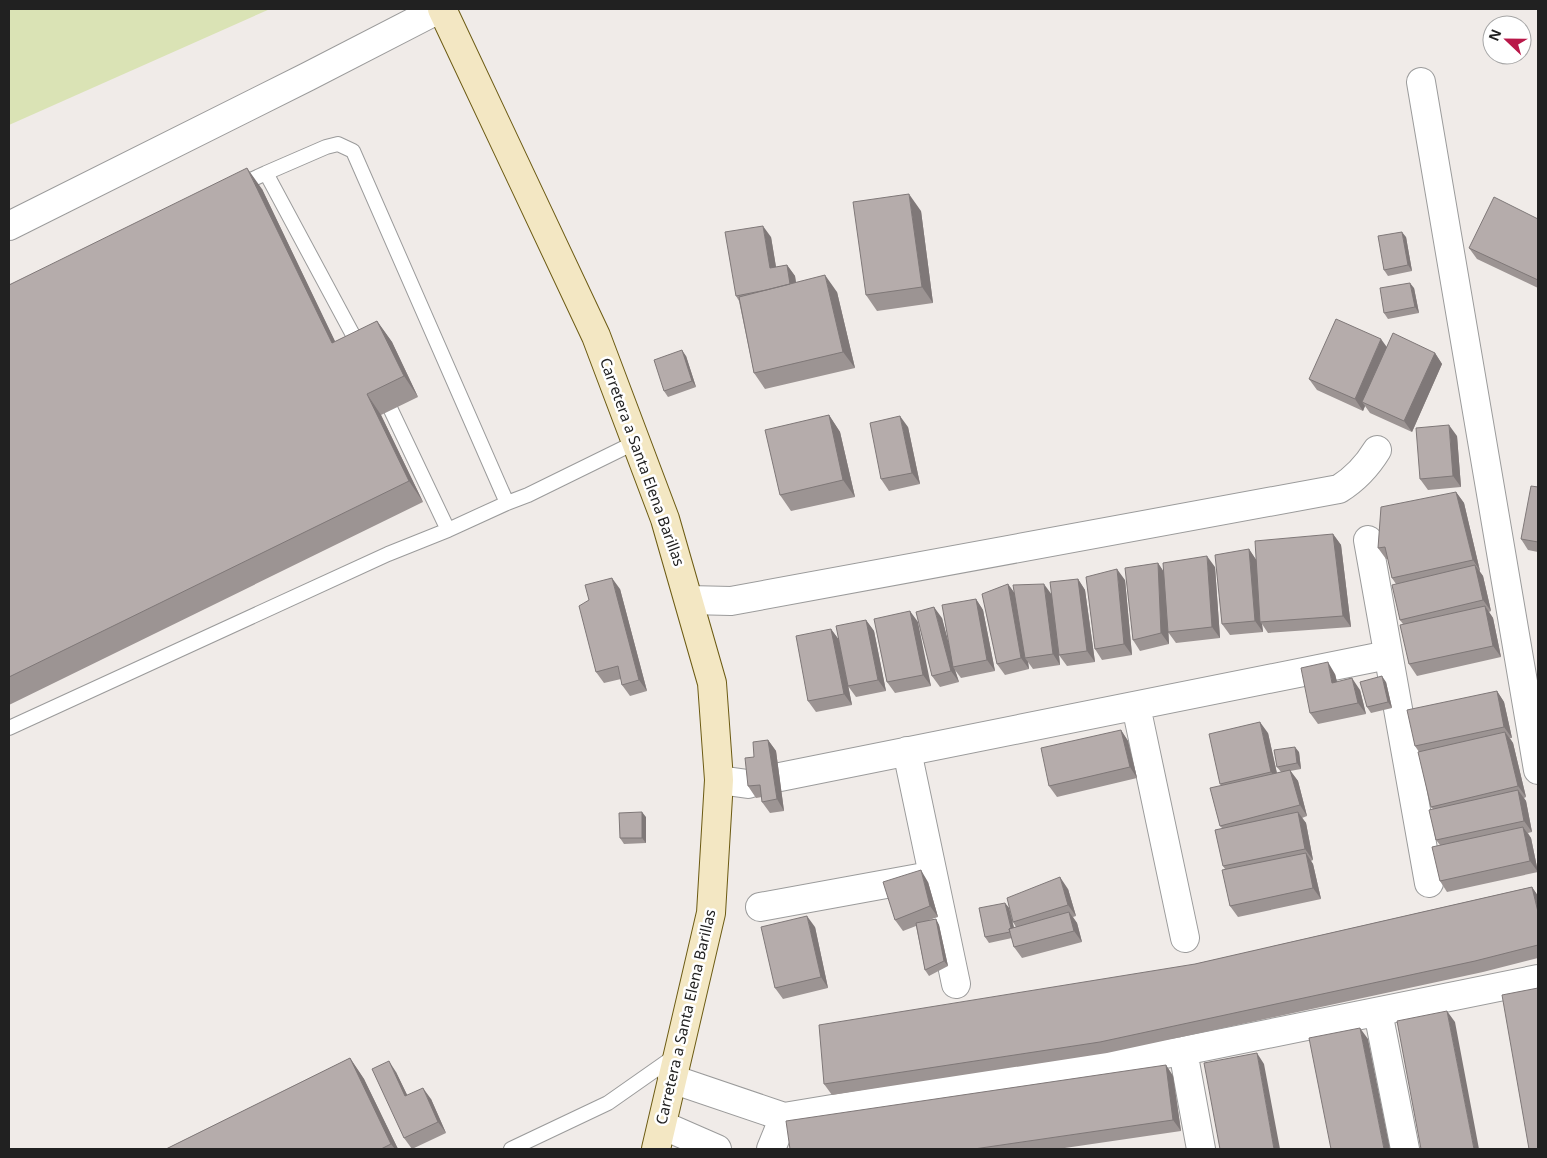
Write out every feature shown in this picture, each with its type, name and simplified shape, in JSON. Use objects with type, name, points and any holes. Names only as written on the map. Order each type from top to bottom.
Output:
[{"type":"main road","name":"Carretera a Santa Elena Barillas","points":[[440,9],[596,336],[665,519],[712,684],[719,780],[711,913],[659,1137]]},
{"type":"street","points":[[9,226],[440,9]]},
{"type":"street","points":[[1421,82],[1530,674],[1538,770]]},
{"type":"street","points":[[689,600],[731,601],[1338,490],[1354,480],[1367,466],[1377,450]]},
{"type":"street","points":[[1368,540],[1430,883]]},
{"type":"street","points":[[719,780],[748,784],[1388,655]]},
{"type":"street","points":[[1136,706],[1185,938]]},
{"type":"street","points":[[906,751],[956,984]]},
{"type":"street","points":[[760,907],[933,875]]},
{"type":"street","points":[[675,1066],[784,1117],[1183,1051],[1538,978]]},
{"type":"street","points":[[1378,1012],[1406,1149]]},
{"type":"street","points":[[1183,1051],[1201,1149]]},
{"type":"street","points":[[771,1149],[784,1117]]},
{"type":"street","points":[[659,1137],[717,1149]]},
{"type":"lane","points":[[222,194],[326,147],[338,144],[353,151],[507,503]]},
{"type":"lane","points":[[266,173],[364,356]]},
{"type":"lane","points":[[391,410],[448,530]]},
{"type":"lane","points":[[9,728],[388,554],[528,495],[636,442]]},
{"type":"lane","points":[[511,1149],[532,1144],[675,1066]]},
{"type":"green space","points":[[9,9],[270,9],[9,125]]},
{"type":"building","points":[[247,168],[332,343],[377,321],[404,376],[367,394],[409,481],[9,677],[9,285]]},
{"type":"building","points":[[909,194],[922,287],[866,295],[853,202]]},
{"type":"building","points":[[1494,197],[1538,219],[1538,280],[1469,248]]},
{"type":"building","points":[[763,226],[770,268],[787,265],[790,284],[736,296],[725,232]]},
{"type":"building","points":[[1402,232],[1408,265],[1384,270],[1378,236]]},
{"type":"building","points":[[825,275],[843,352],[754,373],[739,297]]},
{"type":"building","points":[[1410,283],[1415,307],[1384,313],[1380,288]]},
{"type":"building","points":[[1336,319],[1381,339],[1355,399],[1309,379]]},
{"type":"building","points":[[1393,333],[1435,353],[1404,421],[1362,402]]},
{"type":"building","points":[[682,350],[692,381],[664,391],[654,360]]},
{"type":"building","points":[[829,415],[843,480],[780,495],[765,430]]},
{"type":"building","points":[[900,416],[912,473],[881,479],[870,423]]},
{"type":"building","points":[[1449,425],[1453,476],[1420,479],[1416,428]]},
{"type":"building","points":[[1531,486],[1538,487],[1538,542],[1521,539]]},
{"type":"building","points":[[1456,492],[1473,560],[1392,578],[1385,547],[1378,548],[1381,507]]},
{"type":"building","points":[[1333,534],[1343,616],[1260,622],[1255,541]]},
{"type":"building","points":[[1249,549],[1255,621],[1222,624],[1215,555]]},
{"type":"building","points":[[1207,556],[1212,627],[1168,632],[1163,563]]},
{"type":"building","points":[[1158,563],[1161,633],[1133,640],[1125,568]]},
{"type":"building","points":[[1475,565],[1483,600],[1400,620],[1392,585]]},
{"type":"building","points":[[1117,569],[1124,644],[1095,649],[1086,577]]},
{"type":"building","points":[[612,578],[639,680],[622,685],[618,666],[596,672],[579,606],[589,600],[585,585]]},
{"type":"building","points":[[1078,579],[1087,651],[1059,655],[1050,582]]},
{"type":"building","points":[[1008,584],[1021,658],[997,664],[982,594]]},
{"type":"building","points":[[1044,584],[1053,654],[1025,658],[1013,585]]},
{"type":"building","points":[[976,599],[987,660],[953,667],[942,605]]},
{"type":"building","points":[[1485,606],[1493,646],[1409,664],[1400,625]]},
{"type":"building","points":[[934,607],[951,671],[932,676],[916,612]]},
{"type":"building","points":[[910,611],[923,675],[887,682],[874,619]]},
{"type":"building","points":[[866,620],[878,680],[848,686],[836,626]]},
{"type":"building","points":[[831,629],[844,694],[808,701],[796,636]]},
{"type":"building","points":[[1328,662],[1332,683],[1352,678],[1358,703],[1310,713],[1301,668]]},
{"type":"building","points":[[1382,676],[1388,702],[1367,707],[1360,682]]},
{"type":"building","points":[[1497,691],[1504,727],[1415,746],[1407,710]]},
{"type":"building","points":[[1260,722],[1271,772],[1220,784],[1209,734]]},
{"type":"building","points":[[1121,730],[1130,767],[1049,786],[1041,748]]},
{"type":"building","points":[[1505,732],[1518,786],[1431,807],[1418,752]]},
{"type":"building","points":[[768,740],[777,799],[762,802],[760,785],[748,786],[745,758],[754,757],[753,742]]},
{"type":"building","points":[[1295,747],[1297,763],[1277,767],[1274,750]]},
{"type":"building","points":[[1290,770],[1300,805],[1220,826],[1210,788]]},
{"type":"building","points":[[1518,790],[1524,821],[1436,840],[1429,810]]},
{"type":"building","points":[[642,812],[642,838],[620,838],[619,813]]},
{"type":"building","points":[[1298,812],[1305,849],[1223,866],[1215,830]]},
{"type":"building","points":[[1523,827],[1530,861],[1440,881],[1432,847]]},
{"type":"building","points":[[1306,853],[1313,888],[1230,906],[1222,870]]},
{"type":"building","points":[[921,870],[930,906],[895,920],[883,882]]},
{"type":"building","points":[[1060,877],[1068,905],[1013,922],[1007,898]]},
{"type":"building","points":[[1532,887],[1538,912],[1538,945],[1475,961],[1100,1042],[824,1084],[819,1025],[1195,964]]},
{"type":"building","points":[[1005,903],[1011,928],[1009,929],[1010,932],[985,937],[979,908]]},
{"type":"building","points":[[1069,912],[1074,931],[1014,947],[1009,929]]},
{"type":"building","points":[[807,916],[821,977],[775,988],[761,927]]},
{"type":"building","points":[[936,919],[944,961],[925,970],[916,923]]},
{"type":"building","points":[[1538,988],[1538,1149],[1529,1149],[1502,995]]},
{"type":"building","points":[[1447,1011],[1474,1149],[1421,1149],[1397,1021]]},
{"type":"building","points":[[1360,1028],[1384,1149],[1331,1149],[1309,1038]]},
{"type":"building","points":[[1257,1053],[1274,1149],[1220,1149],[1204,1063]]},
{"type":"building","points":[[350,1058],[391,1144],[381,1149],[166,1149]]},
{"type":"building","points":[[389,1061],[405,1096],[423,1088],[438,1122],[404,1138],[372,1069]]},
{"type":"building","points":[[1166,1065],[1173,1120],[974,1149],[790,1149],[786,1121]]}]
